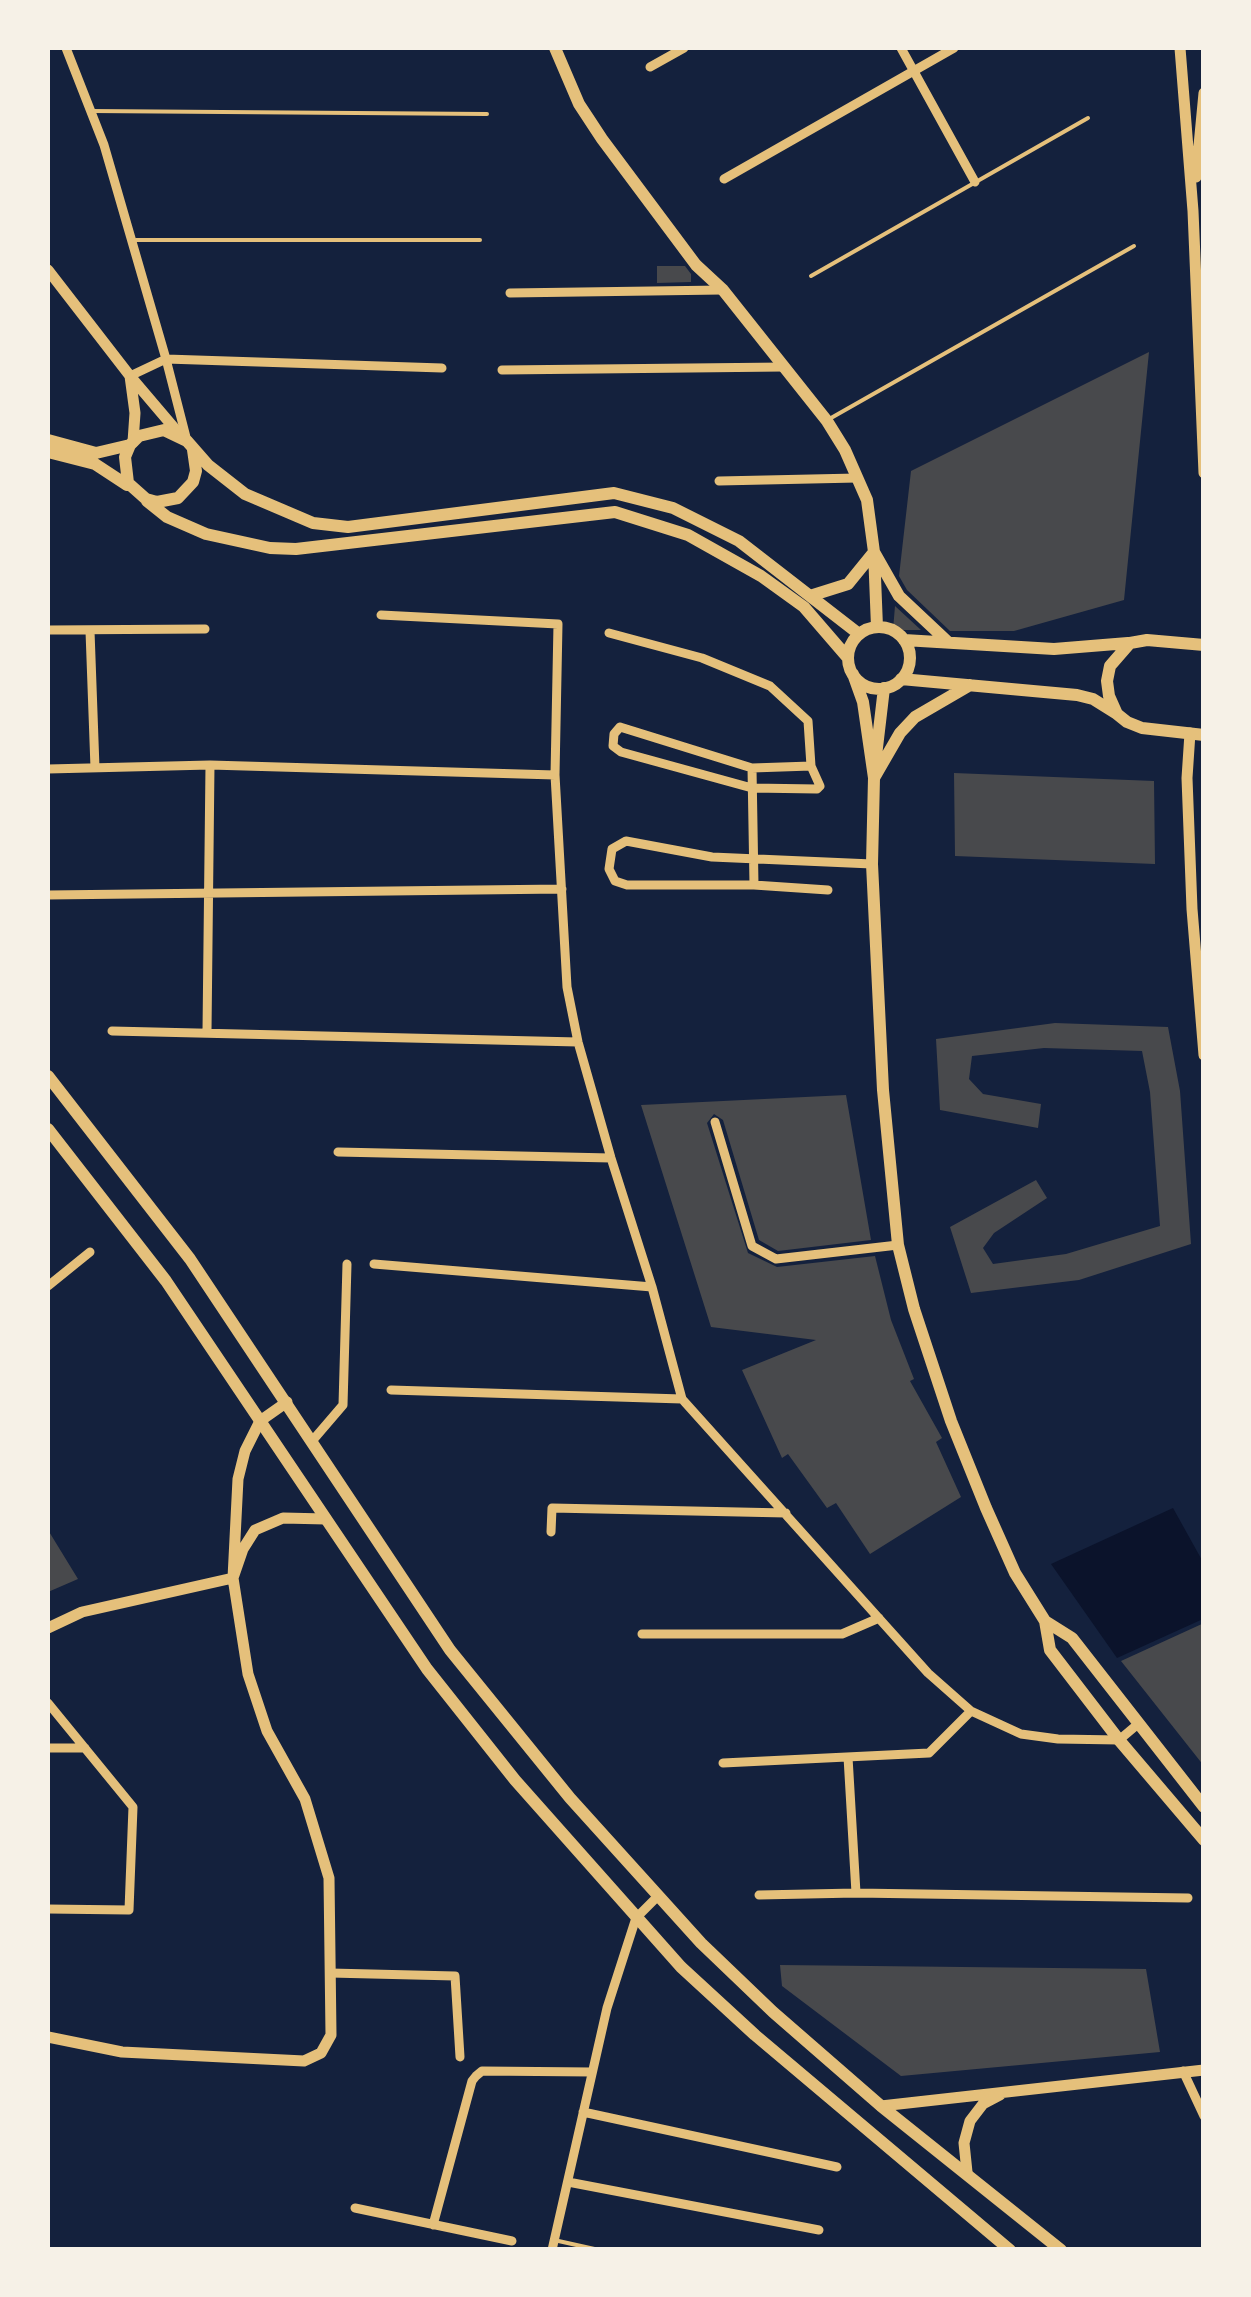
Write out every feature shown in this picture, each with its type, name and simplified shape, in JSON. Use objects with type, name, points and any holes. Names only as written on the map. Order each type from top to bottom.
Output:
[{"type":"main road","points":[[555,48],[571,88],[602,139],[696,264],[724,290],[827,421],[867,500],[877,627]]},
{"type":"main road","points":[[48,440],[96,453],[132,443],[151,430],[164,430],[187,442],[245,494],[294,517],[348,527],[614,493],[673,508],[739,541],[809,601],[848,658],[863,702],[874,778]]},
{"type":"main road","points":[[132,443],[124,457],[128,483],[141,496],[168,502],[186,491],[196,471],[187,442]]},
{"type":"main road","points":[[48,452],[94,464],[167,517],[206,534],[270,548],[296,549],[614,512],[688,535],[809,601],[860,634]]},
{"type":"main road","points":[[809,601],[848,584],[874,552]]},
{"type":"main road","points":[[874,552],[899,596],[948,642]]},
{"type":"main road","points":[[848,658],[853,640],[860,634],[877,627],[892,630],[904,640],[910,656],[901,679]]},
{"type":"main road","points":[[904,640],[1068,649],[1147,640],[1204,645]]},
{"type":"main road","points":[[1117,714],[1107,681],[1110,666],[1130,642]]},
{"type":"main road","points":[[853,674],[861,683],[884,688],[901,679],[1077,695],[1142,728],[1197,734]]},
{"type":"main road","points":[[874,778],[900,733],[915,717],[970,685]]},
{"type":"main road","points":[[884,688],[874,778],[872,864],[883,1090],[898,1245],[914,1308],[965,1456],[1015,1573],[1046,1620],[1072,1638],[1204,1807]]},
{"type":"main road","points":[[48,1076],[190,1258],[450,1650],[570,1798],[738,1978],[880,2106],[1061,2250]]},
{"type":"main road","points":[[48,1129],[166,1281],[427,1669],[514,1780],[681,1967],[755,2035],[1010,2250]]},
{"type":"main road","points":[[1046,1620],[1050,1650],[1119,1740],[1204,1840]]},
{"type":"street","points":[[66,48],[104,145],[187,442]]},
{"type":"street","points":[[650,67],[684,48]]},
{"type":"street","points":[[901,48],[975,182]]},
{"type":"street","points":[[724,179],[954,48]]},
{"type":"street","points":[[1180,48],[1194,211],[1204,472]]},
{"type":"street","points":[[1194,211],[1204,94]]},
{"type":"street","points":[[48,270],[187,442]]},
{"type":"street","points":[[510,293],[724,290]]},
{"type":"street","points":[[130,376],[166,359],[442,368]]},
{"type":"street","points":[[502,370],[784,367]]},
{"type":"street","points":[[130,376],[136,412],[132,443]]},
{"type":"street","points":[[719,481],[857,478]]},
{"type":"street","points":[[381,615],[558,624],[555,775],[567,987],[610,1158],[652,1287],[682,1399],[928,1673],[971,1711],[1021,1734],[1058,1739],[1119,1740],[1138,1724]]},
{"type":"street","points":[[48,630],[205,628]]},
{"type":"street","points":[[90,631],[95,768]]},
{"type":"street","points":[[608,633],[702,658],[770,686],[808,721],[811,766],[820,782],[817,789],[752,788],[621,752],[613,746],[614,734],[620,728],[632,728],[752,768],[811,766]]},
{"type":"street","points":[[1197,734],[1187,778],[1192,910],[1204,1055]]},
{"type":"street","points":[[48,768],[210,765],[555,775]]},
{"type":"street","points":[[206,1032],[210,765]]},
{"type":"street","points":[[752,768],[754,885]]},
{"type":"street","points":[[828,890],[754,885],[627,885],[615,881],[609,869],[612,849],[626,841],[712,857],[872,864]]},
{"type":"street","points":[[48,895],[562,889]]},
{"type":"street","points":[[112,1031],[578,1042]]},
{"type":"street","points":[[715,1122],[752,1246],[776,1259],[898,1245]]},
{"type":"street","points":[[338,1152],[610,1158]]},
{"type":"street","points":[[48,1286],[90,1252]]},
{"type":"street","points":[[313,1440],[343,1405],[347,1264]]},
{"type":"street","points":[[374,1264],[652,1287]]},
{"type":"street","points":[[391,1390],[682,1399]]},
{"type":"street","points":[[48,2037],[122,2052],[304,2061],[321,2053],[331,2035],[328,1878],[305,1799],[267,1731],[248,1674],[233,1578],[238,1479],[245,1451],[260,1421],[287,1402]]},
{"type":"street","points":[[551,1532],[552,1508],[786,1513]]},
{"type":"street","points":[[233,1578],[255,1530],[283,1518],[326,1519]]},
{"type":"street","points":[[48,1628],[82,1612],[233,1578]]},
{"type":"street","points":[[642,1634],[842,1634],[880,1618]]},
{"type":"street","points":[[48,1702],[132,1808],[129,1910],[48,1909]]},
{"type":"street","points":[[723,1763],[928,1753],[971,1711]]},
{"type":"street","points":[[48,1748],[84,1748]]},
{"type":"street","points":[[848,1757],[856,1893]]},
{"type":"street","points":[[759,1896],[856,1893],[1188,1898]]},
{"type":"street","points":[[553,2245],[607,2008],[636,1918],[658,1896]]},
{"type":"street","points":[[330,1972],[456,1976],[460,2057]]},
{"type":"street","points":[[880,2106],[1204,2070]]},
{"type":"street","points":[[432,2225],[476,2076],[482,2071],[592,2072]]},
{"type":"street","points":[[1183,2071],[1204,2116]]},
{"type":"street","points":[[967,2172],[964,2143],[970,2120],[983,2104],[1009,2092]]},
{"type":"street","points":[[583,2112],[837,2168]]},
{"type":"street","points":[[568,2182],[819,2230]]},
{"type":"street","points":[[354,2208],[512,2241]]},
{"type":"lane","points":[[91,111],[487,114]]},
{"type":"lane","points":[[811,276],[1088,118]]},
{"type":"lane","points":[[131,240],[480,240]]},
{"type":"lane","points":[[827,421],[1134,246]]},
{"type":"lane","points":[[553,2245],[600,2250]]},
{"type":"water","points":[[1173,1508],[1203,1562],[1203,1619],[1117,1658],[1051,1564]]},
{"type":"building","points":[[657,266],[685,266],[691,282],[657,283]]},
{"type":"building","points":[[1149,352],[1124,600],[1014,631],[950,631],[907,590],[899,576],[911,471]]},
{"type":"building","points":[[895,606],[921,630],[893,630]]},
{"type":"building","points":[[954,773],[1154,781],[1155,864],[955,856]]},
{"type":"building","points":[[1055,1023],[1168,1027],[1180,1091],[1191,1244],[1079,1280],[971,1293],[950,1227],[1036,1180],[1047,1198],[994,1233],[983,1248],[993,1264],[1066,1254],[1160,1226],[1150,1092],[1142,1051],[1044,1048],[972,1056],[969,1079],[983,1094],[1041,1104],[1038,1128],[940,1110],[936,1039]]},
{"type":"building","points":[[846,1095],[871,1240],[778,1251],[759,1240],[723,1120],[714,1114],[707,1123],[748,1253],[777,1267],[875,1256],[891,1320],[914,1379],[910,1381],[942,1438],[936,1442],[961,1497],[870,1554],[836,1503],[827,1508],[788,1454],[782,1458],[742,1370],[816,1340],[711,1327],[641,1105]]},
{"type":"building","points":[[48,1530],[78,1579],[48,1592]]},
{"type":"building","points":[[1204,1623],[1204,1766],[1121,1661]]},
{"type":"building","points":[[780,1965],[1146,1969],[1160,2052],[901,2076],[782,1986]]}]
